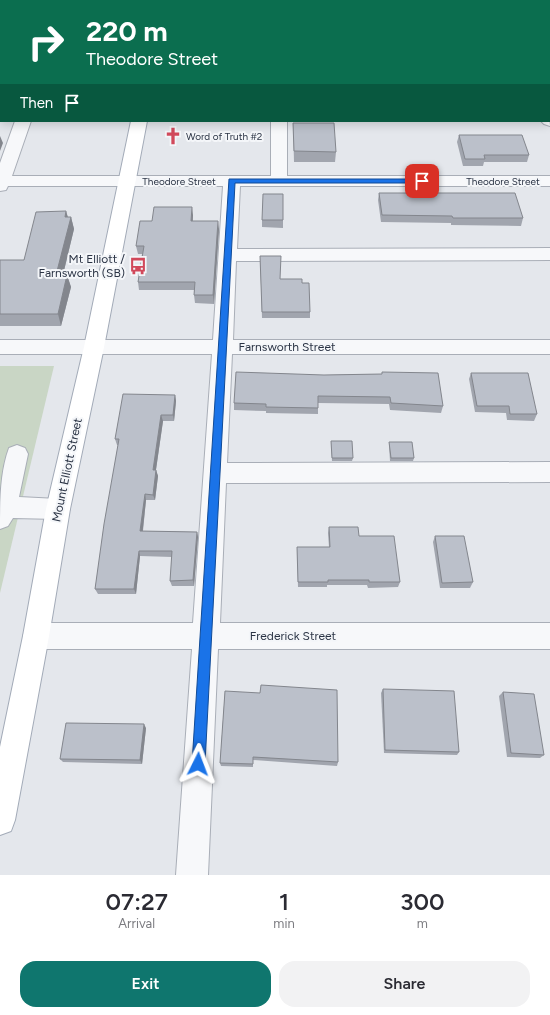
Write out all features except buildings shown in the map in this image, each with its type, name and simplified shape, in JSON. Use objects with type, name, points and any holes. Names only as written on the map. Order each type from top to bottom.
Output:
[{"type":"main road","name":"Mount Elliott Street","points":[[0,820],[36,636],[58,509],[94,347],[139,122]]},
{"type":"street","points":[[0,183],[23,122]]},
{"type":"street","points":[[279,122],[279,181]]},
{"type":"street","name":"Theodore Street","points":[[0,183],[127,181],[550,181]]},
{"type":"street","points":[[192,875],[232,181]]},
{"type":"street","points":[[228,256],[550,254]]},
{"type":"street","name":"Farnsworth Street","points":[[0,347],[550,347]]},
{"type":"street","points":[[17,454],[2,512],[58,509]]},
{"type":"street","points":[[215,473],[550,472]]},
{"type":"street","name":"Frederick Street","points":[[36,636],[550,636]]},
{"type":"green space","points":[[0,366],[54,366],[0,593]]},
{"type":"place","name":"Word of Truth #2","points":[[173,136]]},
{"type":"place","name":"Mt Elliott / Farnsworth (SB)","points":[[138,266]]},
{"type":"route","points":[[198,764],[232,181],[422,181]]}]
